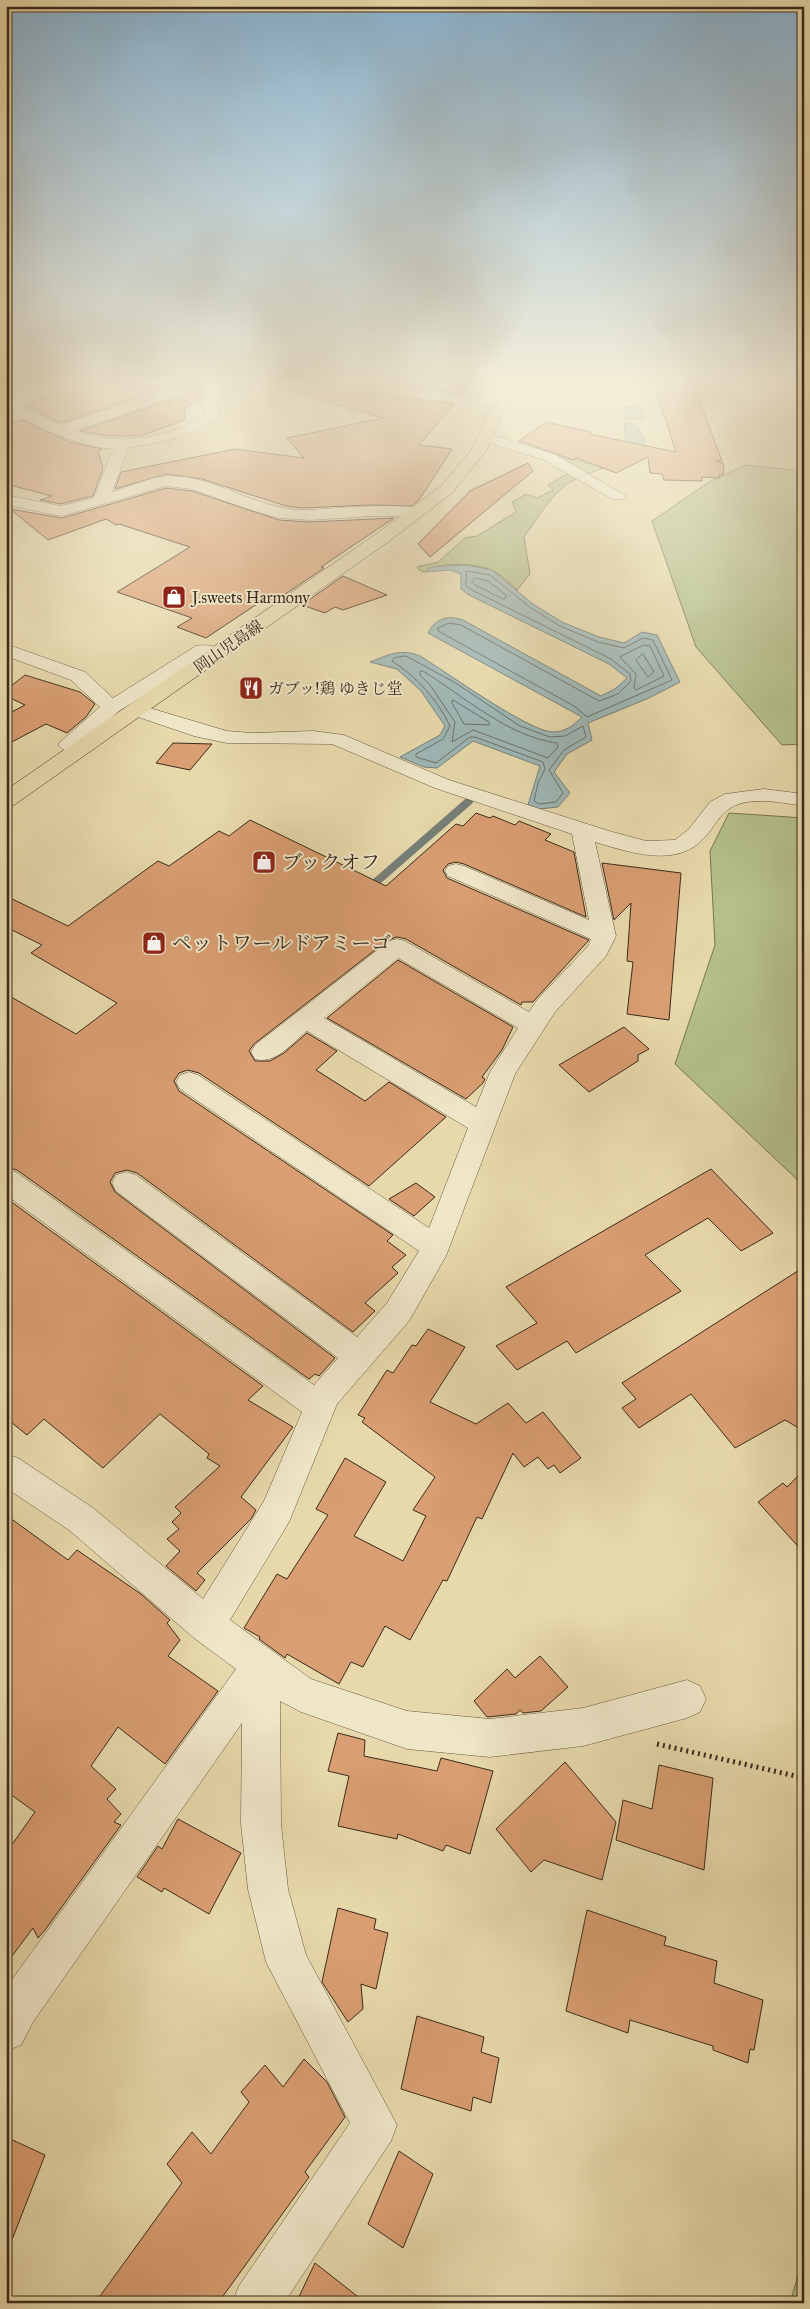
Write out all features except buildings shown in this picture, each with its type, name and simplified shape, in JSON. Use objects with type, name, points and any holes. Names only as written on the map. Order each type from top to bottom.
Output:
[{"type":"main road","name":"岡山児島線","points":[[6,800],[217,654],[441,494]]},
{"type":"street","points":[[102,501],[105,494]]},
{"type":"street","points":[[6,500],[61,510],[125,494]]},
{"type":"street","points":[[222,494],[244,503],[279,512],[317,516],[362,512],[418,512]]},
{"type":"street","points":[[614,494],[618,496]]},
{"type":"street","points":[[6,650],[78,676],[112,707]]},
{"type":"street","points":[[80,749],[68,744],[112,707],[203,650],[217,654]]},
{"type":"street","points":[[136,710],[222,736],[241,739],[320,736],[337,739],[442,784],[582,830],[655,848],[672,848],[687,842],[700,832],[714,811],[724,802],[741,798],[782,796],[804,800]]},
{"type":"street","points":[[207,1624],[277,1511],[325,1395],[398,1312],[436,1248],[503,1072],[546,1006],[598,950],[604,936],[582,830]]},
{"type":"street","points":[[456,871],[604,936]]},
{"type":"street","points":[[264,1052],[397,947],[534,1026]]},
{"type":"street","points":[[306,1019],[483,1124]]},
{"type":"street","points":[[189,1082],[436,1248]]},
{"type":"street","points":[[6,1180],[320,1407]]},
{"type":"street","points":[[126,1183],[360,1356]]},
{"type":"street","points":[[6,1469],[81,1519],[207,1624],[301,1694],[407,1730],[490,1738],[583,1727],[687,1699]]},
{"type":"street","points":[[10,2014],[261,1665]]},
{"type":"street","points":[[256,2303],[375,2125],[287,1962],[268,1889],[261,1824],[261,1665]]},
{"type":"path","points":[[650,1742],[804,1778]]},
{"type":"green space","points":[[526,494],[537,498],[545,494],[556,494],[524,537],[530,574],[517,590],[494,572],[476,566],[448,565],[432,568],[425,572],[417,567],[438,562],[465,538],[477,536],[516,512],[512,502]]},
{"type":"green space","points":[[692,494],[804,494],[804,744],[782,745],[696,647],[652,521]]},
{"type":"green space","points":[[729,813],[804,818],[804,1186],[675,1064],[715,945],[710,851]]},
{"type":"green space","points":[[804,2254],[804,2303],[790,2303]]},
{"type":"water","points":[[466,565],[492,570],[533,604],[562,622],[599,637],[624,643],[642,632],[657,635],[680,682],[649,698],[588,723],[592,740],[567,754],[554,772],[570,793],[558,807],[539,809],[528,805],[540,766],[473,741],[437,768],[424,767],[400,757],[440,735],[445,726],[421,691],[397,669],[370,662],[395,653],[420,656],[487,700],[541,729],[553,732],[565,730],[582,717],[428,633],[434,624],[443,619],[463,620],[601,696],[615,689],[627,678],[609,664],[469,595],[461,589],[461,574],[450,570],[425,572],[431,567]]},
{"type":"waterway","points":[[368,889],[469,801]]},
{"type":"place","name":"J.sweets Harmony","points":[[174,597]]},
{"type":"place","name":"ガブッ!鶏 ゆきじ堂","points":[[251,688]]},
{"type":"place","name":"ブックオフ","points":[[264,862]]},
{"type":"place","name":"ペットワールドアミーゴ","points":[[154,943]]}]
